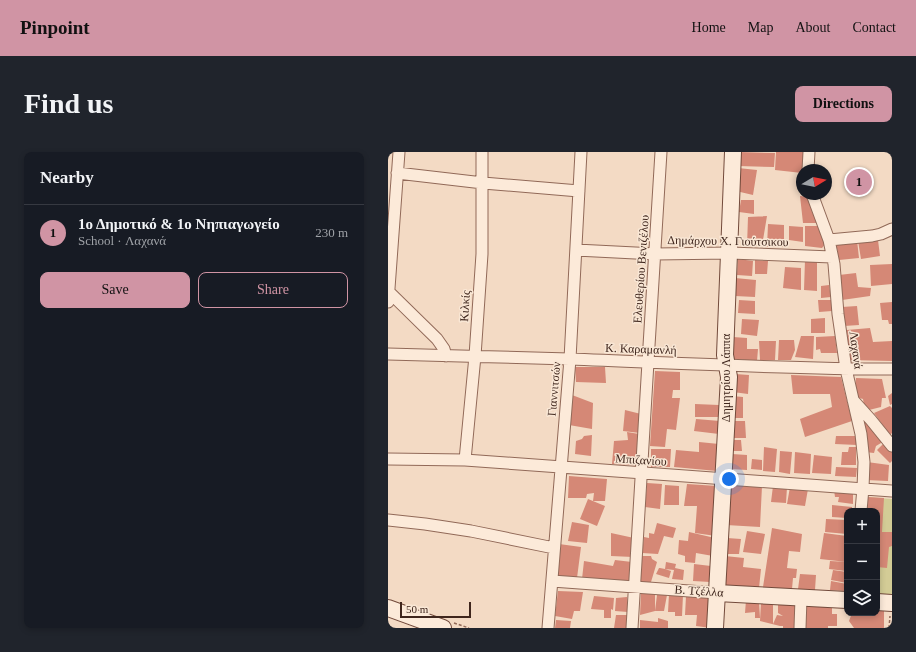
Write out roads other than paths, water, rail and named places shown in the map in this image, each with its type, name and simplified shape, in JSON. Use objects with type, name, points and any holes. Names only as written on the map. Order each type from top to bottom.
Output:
[{"type":"street","points":[[399,152],[388,295],[437,339],[444,349],[446,356]]},
{"type":"street","name":"Κιλκίς","points":[[466,460],[482,254],[482,152]]},
{"type":"street","name":"Γιαννιτσών","points":[[548,628],[570,359],[581,152]]},
{"type":"street","name":"Ελευθερίου Βενιζέλου","points":[[632,628],[661,152]]},
{"type":"street","name":"Δημητρίου Λάππα","points":[[715,628],[729,377],[725,355],[733,152]]},
{"type":"street","points":[[808,152],[808,164]]},
{"type":"street","points":[[398,173],[483,183],[579,191]]},
{"type":"street","name":"Λαχανά","points":[[814,200],[829,240],[846,369],[861,434],[864,462],[861,508]]},
{"type":"street","points":[[829,240],[872,236],[882,234],[892,229]]},
{"type":"street","name":"Δημάρχου Χ. Γιούτσικου","points":[[576,250],[655,254],[730,253],[832,257]]},
{"type":"street","name":"Κ. Καραμανλή","points":[[388,354],[570,359],[727,366],[892,369]]},
{"type":"street","points":[[853,400],[892,446]]},
{"type":"street","name":"Μπιζανίου","points":[[388,459],[466,460],[892,491]]},
{"type":"street","points":[[388,520],[471,531],[554,548]]},
{"type":"street","name":"Β. Τζέλλα","points":[[552,581],[717,593],[844,600]]},
{"type":"street","points":[[800,628],[801,598]]},
{"type":"street","points":[[880,602],[892,603]]},
{"type":"street","points":[[388,608],[444,628]]},
{"type":"place","name":"1ο Δημοτικό & 1ο Νηπιαγωγείο","points":[[859,182]]}]
